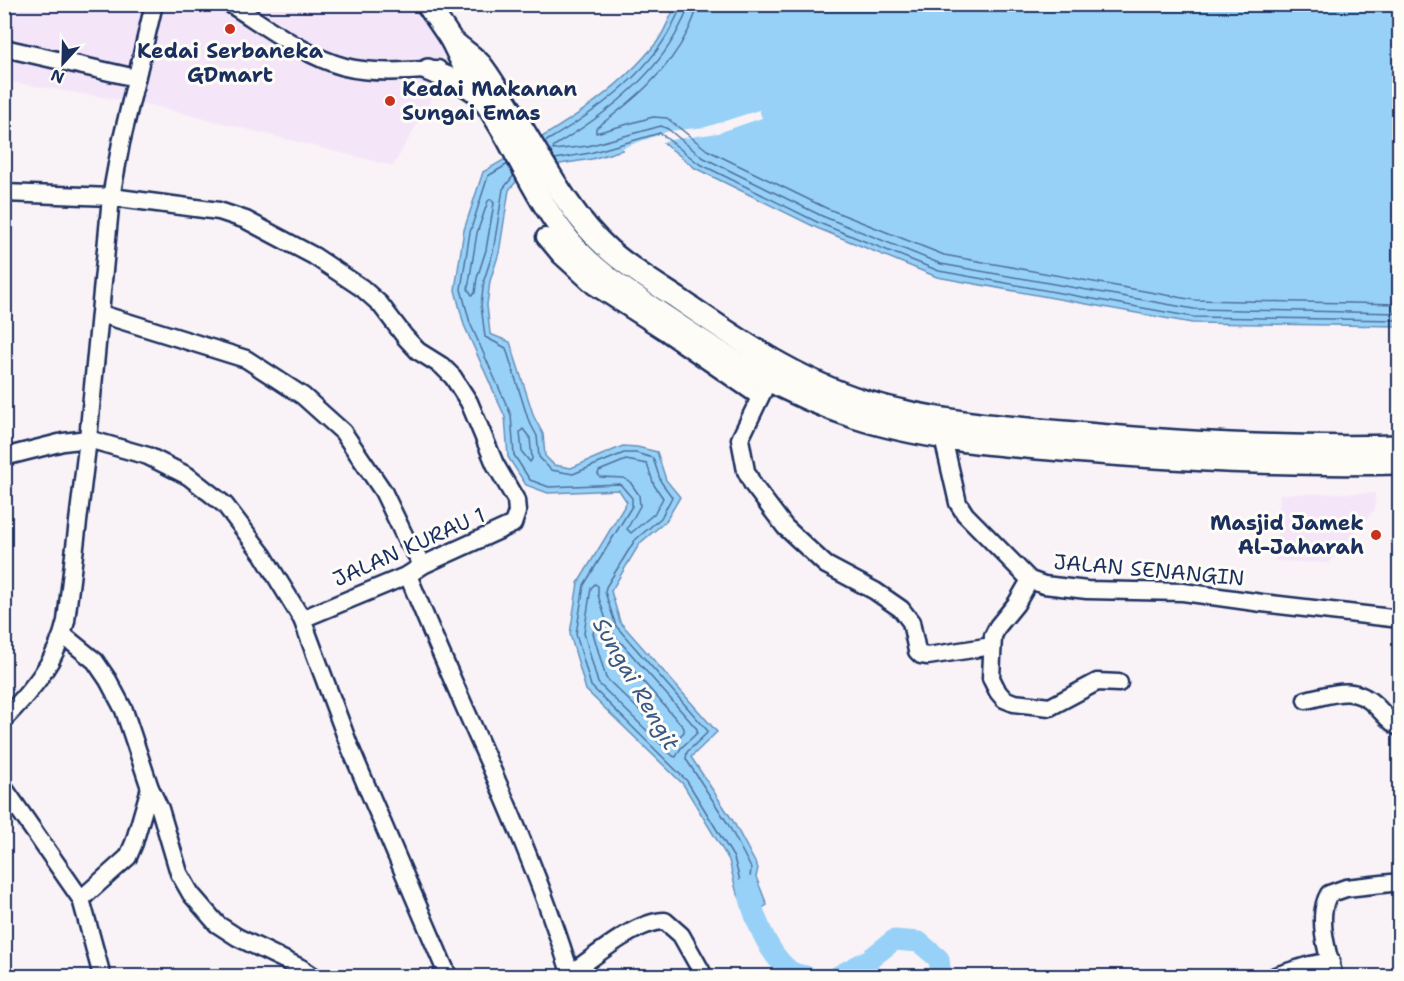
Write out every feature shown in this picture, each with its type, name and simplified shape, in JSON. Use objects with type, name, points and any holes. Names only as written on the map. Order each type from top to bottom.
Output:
[{"type":"main road","points":[[427,4],[514,129],[559,186],[592,233],[610,252],[737,339],[810,380],[861,400],[944,420],[1148,440],[1263,446],[1400,446]]},
{"type":"main road","points":[[472,66],[481,94]]},
{"type":"main road","points":[[428,70],[464,84],[481,94],[514,129],[541,198],[576,248],[596,268],[726,358],[764,389],[854,417],[944,438],[1161,458],[1265,463],[1400,463]]},
{"type":"street","points":[[4,719],[27,696],[47,669],[63,635],[66,621],[88,439],[111,197],[121,142],[154,4]]},
{"type":"street","points":[[230,4],[306,51],[344,67],[361,70],[428,70],[472,66]]},
{"type":"street","points":[[4,48],[136,78]]},
{"type":"street","name":"JALAN KURAU 1","points":[[4,193],[111,197],[219,211],[255,225],[314,256],[362,288],[380,304],[405,338],[418,351],[442,366],[453,377],[469,402],[495,464],[516,500],[517,512],[513,524],[423,565],[408,575],[302,619]]},
{"type":"street","points":[[545,237],[560,255],[594,286],[664,331],[764,389],[740,439],[743,461],[753,485],[785,527],[826,565],[874,591],[901,609],[911,622],[916,651],[928,656],[992,646]]},
{"type":"street","points":[[101,315],[246,359],[303,396],[343,432],[383,491],[405,537],[423,565]]},
{"type":"street","name":"JALAN SENANGIN","points":[[944,438],[958,503],[1030,580],[1044,585],[1087,590],[1183,592],[1400,618]]},
{"type":"street","points":[[4,457],[53,444],[88,439],[148,456],[188,476],[225,505],[263,555],[302,619],[349,746],[448,976]]},
{"type":"street","points":[[408,575],[545,899],[571,975],[633,931],[656,921],[665,921],[681,935],[704,976]]},
{"type":"street","points":[[1030,580],[1016,604],[998,626],[992,646],[991,678],[993,685],[1004,699],[1014,703],[1050,707],[1097,682],[1119,683]]},
{"type":"street","points":[[63,635],[94,661],[108,680],[124,710],[150,788],[160,809],[179,873],[190,894],[217,924],[237,937],[313,976]]},
{"type":"street","points":[[1306,700],[1346,692],[1359,693],[1367,696],[1400,728]]},
{"type":"street","points":[[4,788],[81,899],[102,976]]},
{"type":"street","points":[[81,899],[128,857],[150,788]]},
{"type":"street","points":[[1275,976],[1310,965],[1333,969],[1322,918],[1323,903],[1329,894],[1346,888],[1400,882]]},
{"type":"shaded area","points":[[4,5],[435,5],[428,20],[444,49],[439,86],[393,166],[150,105],[5,81]]},
{"type":"shaded area","points":[[1375,493],[1375,509],[1329,563],[1275,561],[1280,494]]},
{"type":"water","points":[[676,5],[1399,5],[1399,326],[1192,323],[937,277],[817,228],[695,168],[659,139],[592,159],[547,166],[522,175],[509,190],[499,253],[490,281],[487,305],[490,334],[510,342],[534,417],[543,434],[545,456],[554,465],[571,468],[623,446],[657,452],[666,480],[680,497],[666,521],[640,543],[611,591],[620,622],[717,732],[691,757],[733,821],[758,868],[756,877],[767,905],[749,917],[736,890],[729,860],[683,784],[586,690],[570,634],[578,583],[627,502],[619,490],[548,493],[526,485],[508,457],[505,417],[464,325],[455,290],[464,230],[483,172],[576,115],[619,82],[657,42]]},
{"type":"pier","points":[[759,110],[762,118],[718,133],[670,140],[625,152],[622,148],[669,131],[706,127]]},
{"type":"waterway","name":"Sungai Rengit","points":[[748,887],[757,920],[774,954],[791,971],[806,976]]},
{"type":"waterway","name":"Sungai Rengit","points":[[838,976],[870,959],[894,940],[919,942],[939,959],[941,976]]},
{"type":"place","name":"Kedai Serbaneka GDmart","points":[[230,29]]},
{"type":"place","name":"Kedai Makanan Sungai Emas","points":[[390,101]]},
{"type":"place","name":"Masjid Jamek Al-Jaharah","points":[[1376,535]]}]
